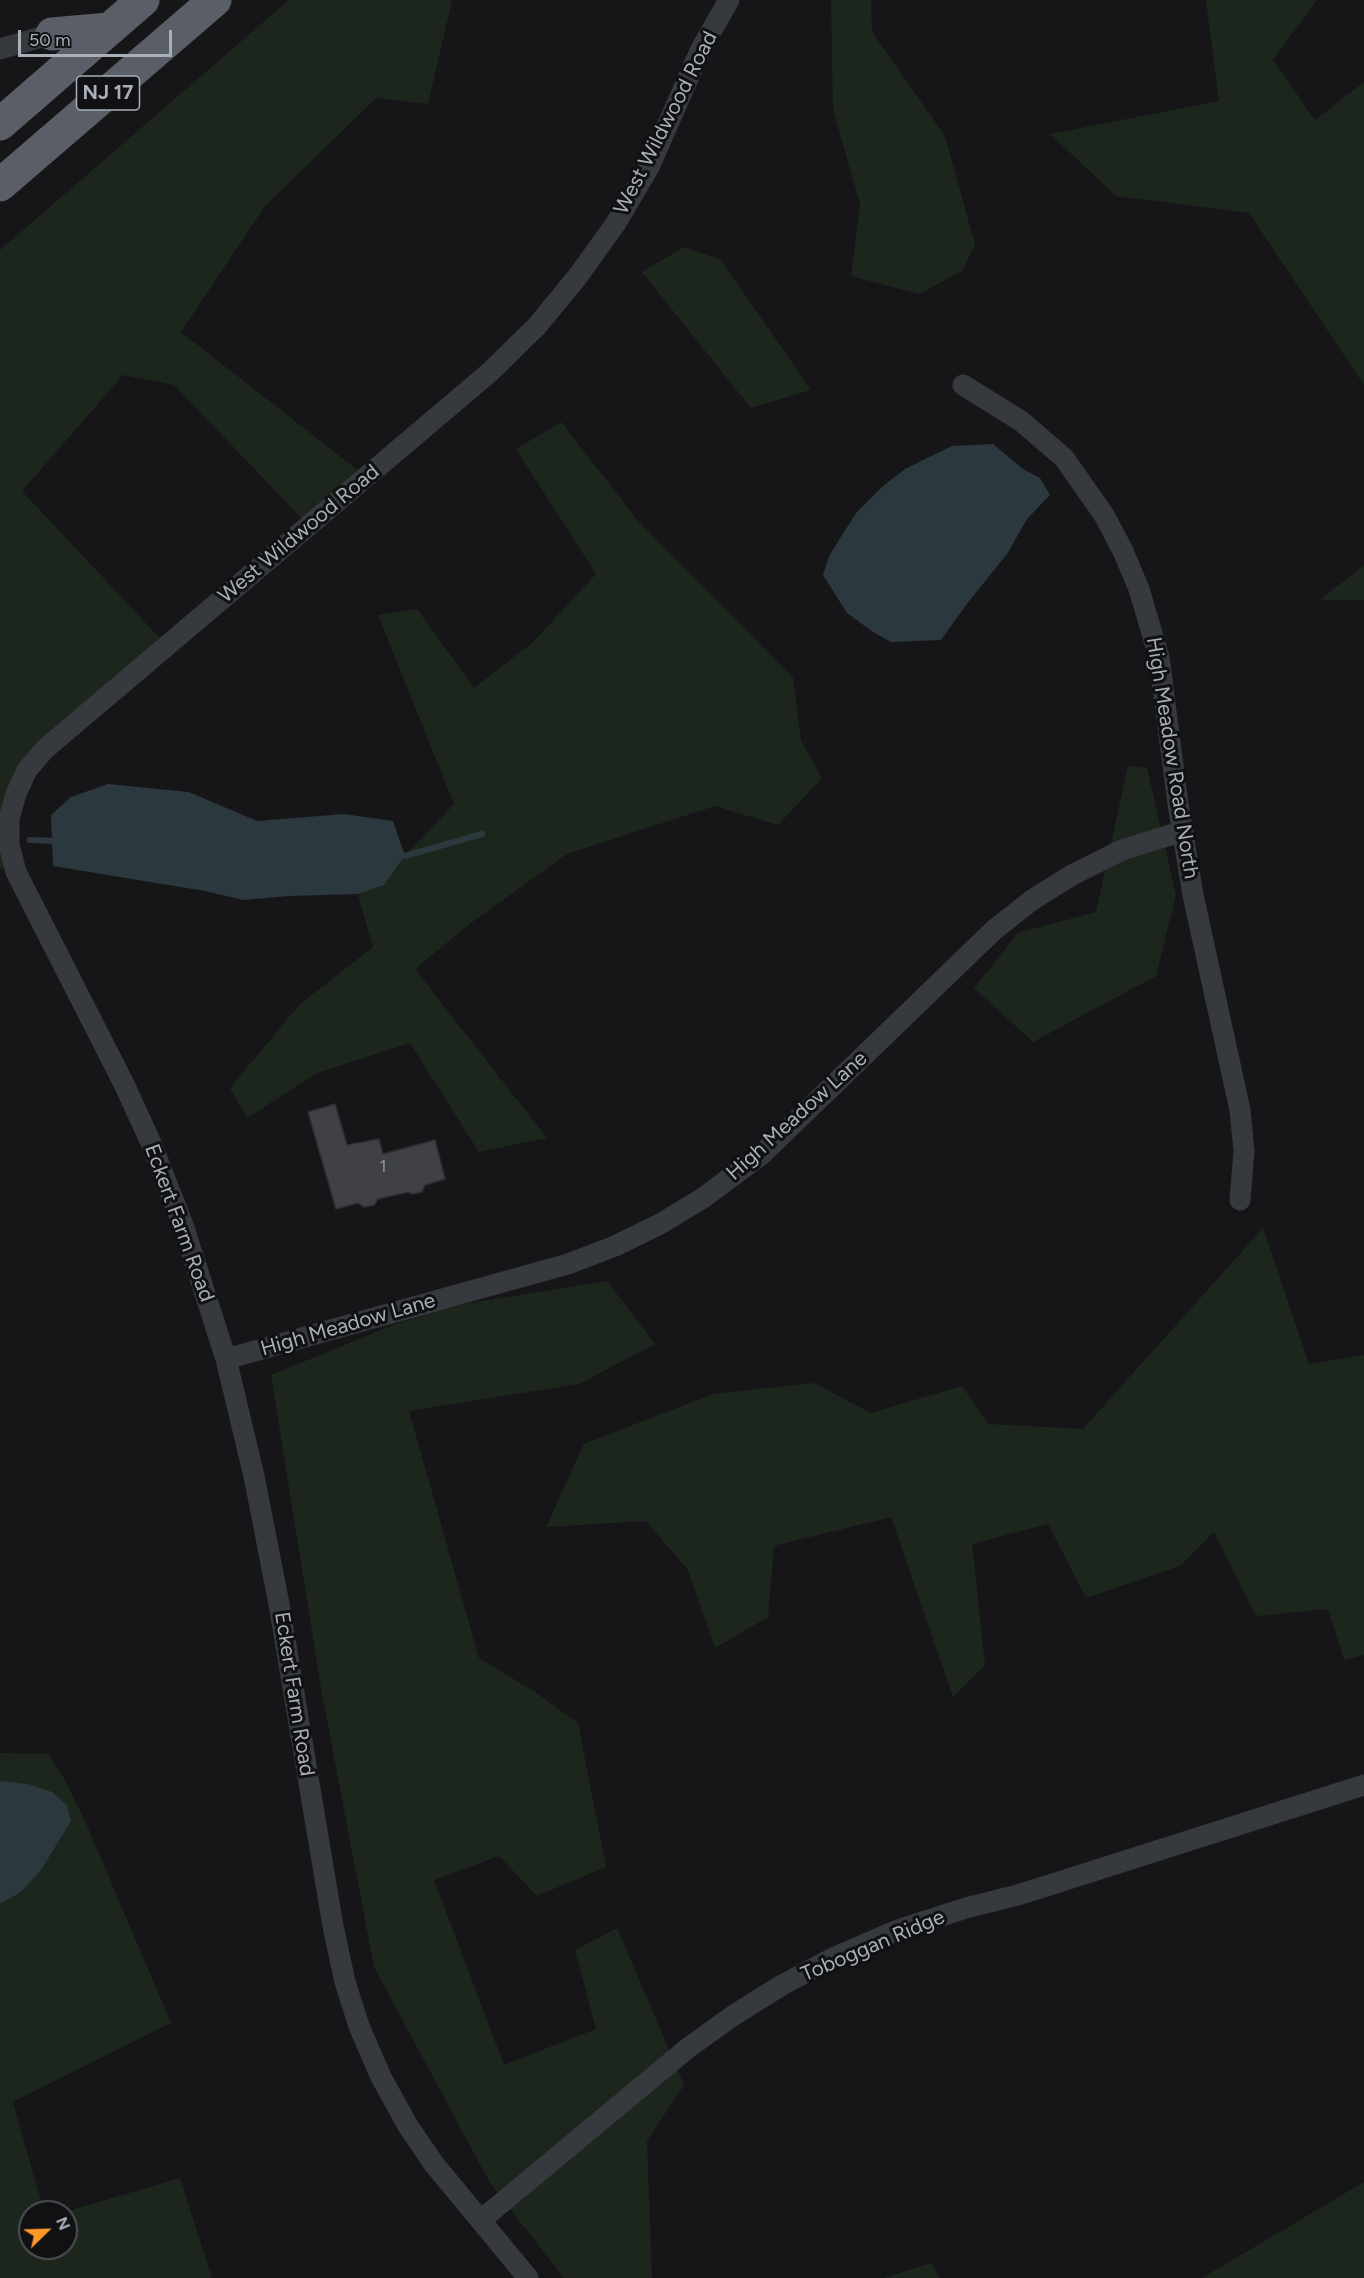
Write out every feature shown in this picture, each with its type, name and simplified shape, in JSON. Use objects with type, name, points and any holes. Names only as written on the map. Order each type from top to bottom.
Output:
[{"type":"highway","name":"NJ 17","points":[[0,124],[143,0]]},
{"type":"highway","name":"NJ 17","points":[[0,185],[215,0]]},
{"type":"highway","points":[[52,34],[109,29]]},
{"type":"street","name":"West Wildwood Road","points":[[120,1076],[16,872],[9,845],[9,819],[15,794],[27,770],[45,749],[490,372],[537,326],[578,276],[616,223],[649,167],[701,49],[729,0]]},
{"type":"street","points":[[0,49],[52,34]]},
{"type":"street","name":"High Meadow Road North","points":[[963,386],[1021,421],[1052,446],[1077,475],[1104,515],[1139,589],[1159,657],[1195,906],[1240,1110],[1244,1150],[1240,1200]]},
{"type":"street","name":"High Meadow Lane","points":[[226,1359],[568,1264],[615,1246],[660,1224],[703,1198],[762,1154],[994,930],[1032,900],[1072,874],[1122,850],[1183,831]]},
{"type":"street","name":"Eckert Farm Road","points":[[120,1076],[152,1143],[183,1225],[226,1359],[254,1476],[279,1604],[333,1926],[345,1982],[359,2026],[381,2077],[408,2126],[434,2164],[528,2278]]},
{"type":"street","name":"Toboggan Ridge","points":[[480,2220],[688,2048],[734,2015],[833,1958],[898,1930],[966,1908],[1018,1895],[1364,1785]]},
{"type":"shaded area","points":[[289,0],[452,0],[428,104],[376,98],[265,206],[181,332],[369,479],[311,528],[174,385],[123,375],[22,491],[172,651],[21,784],[16,867],[0,869],[0,250]]},
{"type":"shaded area","points":[[831,0],[871,0],[872,32],[945,136],[975,245],[962,271],[919,294],[851,276],[860,204],[833,109]]},
{"type":"shaded area","points":[[1206,0],[1317,0],[1273,60],[1315,120],[1364,82],[1364,385],[1249,213],[1116,196],[1050,134],[1219,101]]},
{"type":"shaded area","points":[[684,247],[721,260],[811,390],[751,408],[642,272]]},
{"type":"shaded area","points":[[561,422],[639,522],[793,677],[801,741],[822,778],[778,825],[715,806],[567,854],[471,923],[415,969],[547,1138],[479,1152],[410,1043],[317,1073],[247,1118],[230,1088],[300,1004],[373,947],[358,894],[384,885],[405,856],[454,804],[378,615],[417,609],[474,688],[533,642],[596,574],[516,449]]},
{"type":"shaded area","points":[[993,444],[1023,469],[1040,478],[1050,495],[1027,519],[1007,554],[941,640],[891,642],[847,613],[823,575],[829,556],[856,513],[883,486],[905,469],[952,446]]},
{"type":"shaded area","points":[[1364,565],[1364,600],[1320,600]]},
{"type":"shaded area","points":[[1128,766],[1147,768],[1176,895],[1156,976],[1033,1042],[974,988],[1018,933],[1096,912]]},
{"type":"shaded area","points":[[108,784],[189,792],[257,821],[344,814],[393,821],[405,856],[384,885],[358,894],[243,900],[205,891],[53,866],[51,815],[71,797]]},
{"type":"shaded area","points":[[1263,1228],[1309,1364],[1364,1355],[1364,1655],[1344,1660],[1328,1609],[1256,1616],[1214,1532],[1180,1566],[1086,1598],[1048,1524],[972,1544],[985,1665],[953,1697],[891,1517],[774,1546],[768,1617],[715,1648],[688,1570],[646,1521],[546,1527],[584,1444],[713,1394],[814,1383],[871,1413],[962,1386],[988,1424],[1083,1429]]},
{"type":"shaded area","points":[[607,1281],[655,1344],[579,1384],[409,1411],[479,1658],[535,1692],[578,1723],[606,1867],[537,1896],[499,1856],[434,1880],[504,2065],[596,2029],[575,1950],[617,1928],[684,2085],[647,2141],[652,2278],[564,2278],[490,2183],[374,1967],[322,1694],[271,1375],[433,1309]]},
{"type":"shaded area","points":[[0,1753],[48,1754],[65,1780],[89,1830],[171,2023],[13,2102],[41,2200],[18,2200],[18,2260],[78,2260],[78,2208],[180,2178],[212,2278],[0,2278],[0,1904],[21,1892],[71,1821],[28,1784],[0,1781]]},
{"type":"shaded area","points":[[0,1781],[28,1784],[52,1792],[67,1805],[71,1821],[41,1870],[21,1892],[0,1904]]},
{"type":"shaded area","points":[[1364,2182],[1364,2278],[1202,2278]]},
{"type":"shaded area","points":[[931,2263],[940,2278],[884,2278]]},
{"type":"building","points":[[335,1104],[347,1145],[379,1139],[383,1154],[435,1140],[445,1179],[425,1185],[422,1192],[413,1194],[408,1192],[378,1199],[374,1205],[364,1207],[358,1203],[336,1209],[308,1112]]},
{"type":"waterway","points":[[399,855],[405,856],[482,834]]},
{"type":"waterway","points":[[30,840],[59,841]]}]
